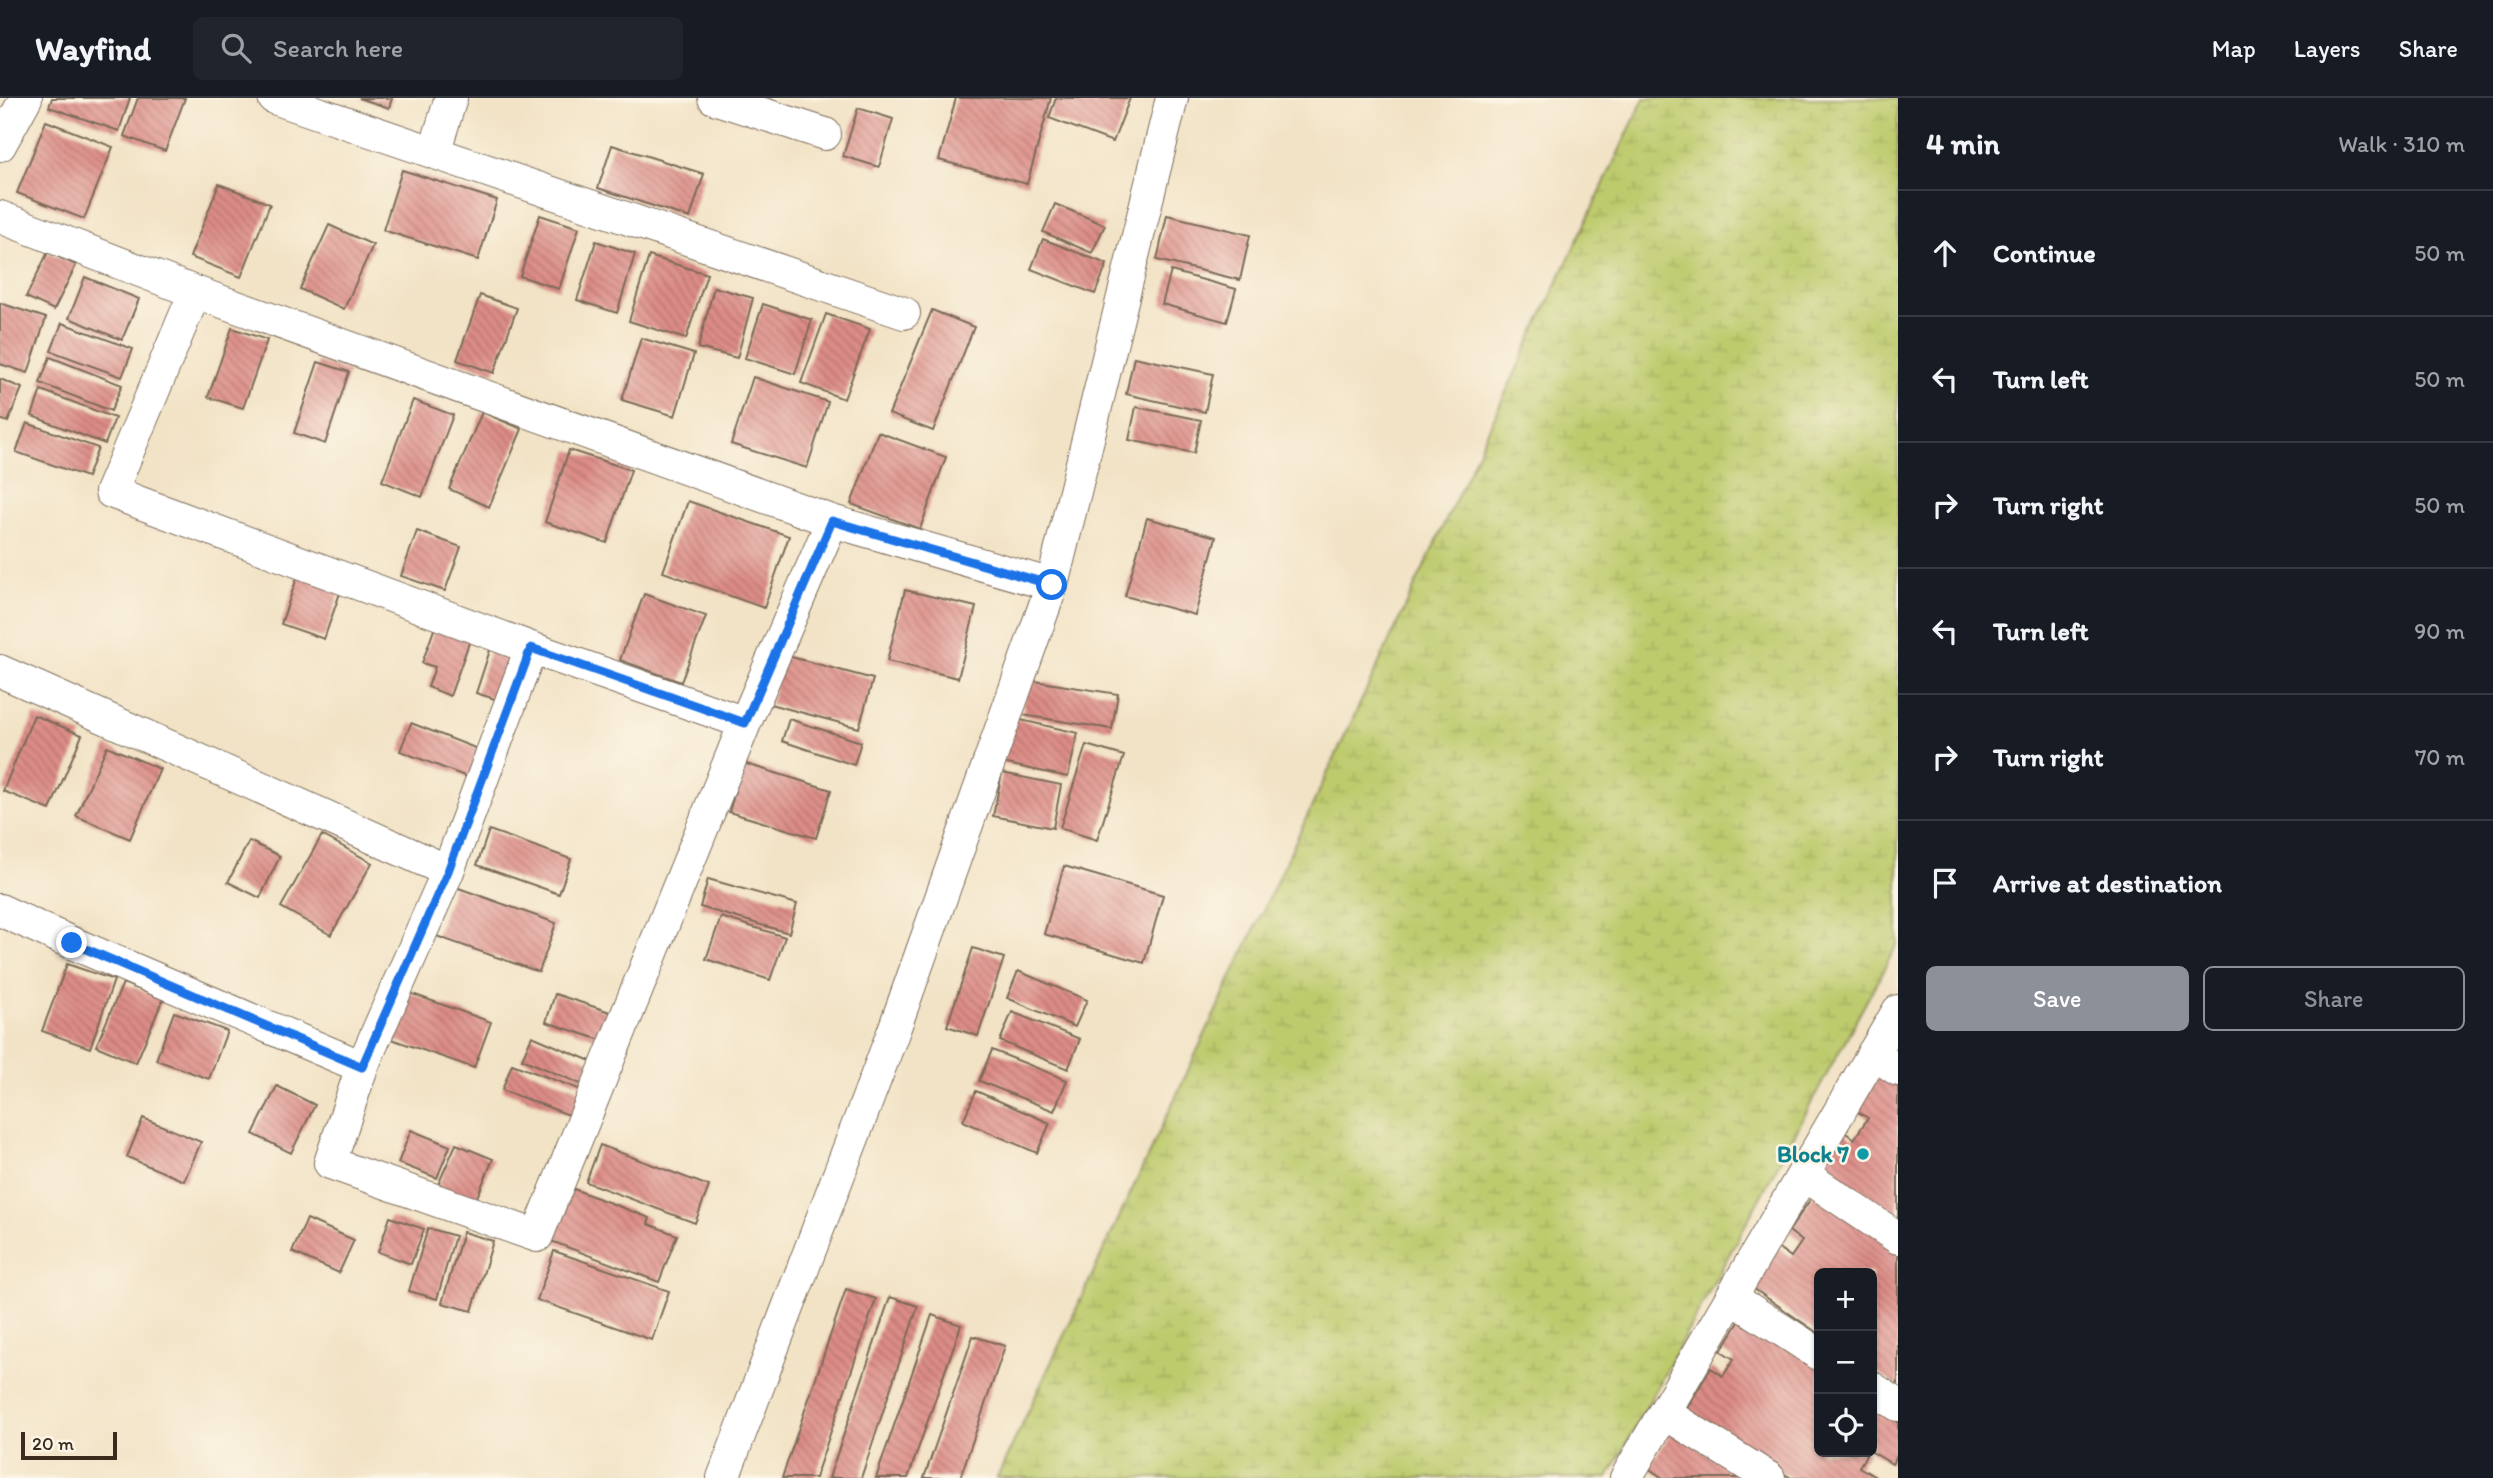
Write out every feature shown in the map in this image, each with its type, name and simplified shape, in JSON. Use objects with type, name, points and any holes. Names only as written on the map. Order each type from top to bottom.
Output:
[{"type":"street","points":[[0,145],[26,98]]},
{"type":"street","points":[[274,98],[904,313]]},
{"type":"street","points":[[434,153],[451,98]]},
{"type":"street","points":[[715,98],[825,134]]},
{"type":"street","points":[[723,1478],[894,1030],[1052,585],[1172,98]]},
{"type":"street","points":[[0,217],[195,292],[832,521],[1052,585]]},
{"type":"street","points":[[195,292],[111,492],[531,648],[745,723]]},
{"type":"street","points":[[531,648],[448,871],[362,1067],[330,1163],[537,1236],[745,723],[832,521]]},
{"type":"street","points":[[0,671],[448,871]]},
{"type":"street","points":[[0,910],[362,1067]]},
{"type":"street","points":[[1626,1478],[1803,1174],[1885,1062],[1898,1011]]},
{"type":"street","points":[[1803,1174],[1898,1238]]},
{"type":"street","points":[[1732,1298],[1814,1351]]},
{"type":"street","points":[[1877,1391],[1898,1405]]},
{"type":"street","points":[[1665,1414],[1769,1478]]},
{"type":"green space","points":[[1644,98],[1898,98],[1898,943],[1608,1478],[997,1478]]},
{"type":"building","points":[[52,98],[130,98],[119,131],[49,107]]},
{"type":"building","points":[[138,98],[185,98],[165,151],[124,136]]},
{"type":"building","points":[[359,98],[392,98],[389,108]]},
{"type":"building","points":[[956,98],[1051,98],[1027,184],[939,160]]},
{"type":"building","points":[[1056,98],[1130,98],[1113,142],[1049,118]]},
{"type":"building","points":[[858,108],[893,119],[879,167],[843,156]]},
{"type":"building","points":[[46,121],[113,147],[84,219],[17,193]]},
{"type":"building","points":[[612,145],[704,174],[690,218],[598,188]]},
{"type":"building","points":[[402,170],[497,200],[478,260],[383,230]]},
{"type":"building","points":[[219,184],[270,204],[241,277],[190,257]]},
{"type":"building","points":[[1055,204],[1105,225],[1092,253],[1043,232]]},
{"type":"building","points":[[540,215],[579,228],[559,289],[520,276]]},
{"type":"building","points":[[1167,215],[1250,235],[1240,280],[1157,260]]},
{"type":"building","points":[[329,225],[373,245],[344,309],[300,289]]},
{"type":"building","points":[[1043,239],[1107,264],[1095,294],[1031,269]]},
{"type":"building","points":[[596,241],[635,254],[617,313],[577,300]]},
{"type":"building","points":[[48,252],[76,265],[54,310],[26,297]]},
{"type":"building","points":[[649,256],[707,274],[686,339],[629,321]]},
{"type":"building","points":[[1171,271],[1236,289],[1227,322],[1162,304]]},
{"type":"building","points":[[85,277],[139,299],[122,340],[69,318]]},
{"type":"building","points":[[714,287],[753,298],[737,358],[698,348]]},
{"type":"building","points":[[480,295],[517,308],[494,373],[457,360]]},
{"type":"building","points":[[0,303],[46,318],[28,373],[0,364]]},
{"type":"building","points":[[763,304],[812,320],[795,374],[745,358]]},
{"type":"building","points":[[932,310],[974,327],[933,431],[889,414]]},
{"type":"building","points":[[826,314],[870,329],[844,399],[801,383]]},
{"type":"building","points":[[62,323],[133,349],[122,377],[51,351]]},
{"type":"building","points":[[232,328],[267,340],[243,408],[208,397]]},
{"type":"building","points":[[641,338],[694,354],[675,416],[622,400]]},
{"type":"building","points":[[50,357],[122,385],[111,411],[40,383]]},
{"type":"building","points":[[1134,357],[1213,374],[1205,412],[1126,394]]},
{"type":"building","points":[[318,362],[349,372],[325,444],[294,433]]},
{"type":"building","points":[[753,377],[828,402],[807,468],[731,444]]},
{"type":"building","points":[[0,379],[22,388],[8,422],[0,419]]},
{"type":"building","points":[[41,390],[115,418],[105,444],[32,416]]},
{"type":"building","points":[[413,400],[453,415],[422,497],[382,481]]},
{"type":"building","points":[[1136,407],[1201,420],[1194,453],[1129,440]]},
{"type":"building","points":[[482,412],[522,429],[489,507],[449,489]]},
{"type":"building","points":[[27,423],[98,448],[87,477],[16,452]]},
{"type":"building","points":[[878,432],[946,457],[920,529],[851,504]]},
{"type":"building","points":[[569,450],[631,470],[607,543],[545,522]]},
{"type":"building","points":[[688,501],[789,536],[764,608],[663,572]]},
{"type":"building","points":[[1147,518],[1216,537],[1195,615],[1125,596]]},
{"type":"building","points":[[417,531],[461,547],[445,591],[401,576]]},
{"type":"building","points":[[298,575],[341,590],[324,639],[281,624]]},
{"type":"building","points":[[905,590],[976,607],[958,678],[887,661]]},
{"type":"building","points":[[644,594],[706,616],[681,682],[620,660]]},
{"type":"building","points":[[436,624],[471,637],[450,696],[428,687],[435,667],[422,663]]},
{"type":"building","points":[[492,644],[514,651],[501,701],[476,693]]},
{"type":"building","points":[[784,655],[873,679],[859,728],[770,704]]},
{"type":"building","points":[[1028,680],[1118,694],[1112,729],[1022,715]]},
{"type":"building","points":[[34,715],[82,735],[50,810],[3,791]]},
{"type":"building","points":[[1012,718],[1078,733],[1068,777],[1002,763]]},
{"type":"building","points":[[789,719],[861,742],[854,765],[782,741]]},
{"type":"building","points":[[411,723],[483,751],[472,779],[400,751]]},
{"type":"building","points":[[1086,745],[1124,756],[1097,840],[1060,828]]},
{"type":"building","points":[[107,746],[160,769],[130,839],[76,816]]},
{"type":"building","points":[[743,763],[831,790],[816,838],[729,812]]},
{"type":"building","points":[[1002,773],[1061,785],[1053,828],[993,816]]},
{"type":"building","points":[[489,830],[571,859],[559,894],[477,865]]},
{"type":"building","points":[[322,835],[372,863],[331,935],[281,907]]},
{"type":"building","points":[[249,841],[280,856],[260,898],[228,882]]},
{"type":"building","points":[[1064,866],[1163,895],[1144,963],[1044,934]]},
{"type":"building","points":[[708,879],[797,904],[789,933],[700,907]]},
{"type":"building","points":[[453,886],[556,923],[539,972],[436,936]]},
{"type":"building","points":[[721,917],[785,937],[770,980],[706,959]]},
{"type":"building","points":[[973,948],[1004,958],[978,1036],[947,1026]]},
{"type":"building","points":[[67,964],[114,980],[90,1048],[42,1031]]},
{"type":"building","points":[[1018,971],[1087,1000],[1075,1027],[1007,998]]},
{"type":"building","points":[[123,983],[163,999],[136,1063],[96,1046]]},
{"type":"building","points":[[407,992],[491,1022],[474,1068],[391,1039]]},
{"type":"building","points":[[555,994],[613,1013],[604,1041],[546,1022]]},
{"type":"building","points":[[174,1012],[227,1031],[209,1079],[156,1060]]},
{"type":"building","points":[[1012,1012],[1080,1039],[1068,1069],[1000,1041]]},
{"type":"building","points":[[532,1036],[600,1065],[590,1088],[522,1059]]},
{"type":"building","points":[[992,1050],[1067,1080],[1054,1111],[979,1081]]},
{"type":"building","points":[[512,1064],[587,1092],[577,1118],[502,1090]]},
{"type":"building","name":"Block 7","points":[[1881,1073],[1898,1084],[1898,1221],[1818,1170],[1843,1131],[1854,1139],[1868,1118],[1856,1111]]},
{"type":"building","points":[[277,1086],[315,1105],[291,1153],[253,1134]]},
{"type":"building","points":[[976,1091],[1050,1123],[1037,1153],[963,1121]]},
{"type":"building","points":[[143,1118],[201,1142],[184,1181],[127,1157]]},
{"type":"building","points":[[411,1130],[450,1146],[437,1178],[398,1163]]},
{"type":"building","points":[[456,1144],[493,1159],[475,1202],[437,1187]]},
{"type":"building","points":[[600,1145],[709,1186],[695,1223],[586,1182]]},
{"type":"building","points":[[571,1188],[650,1218],[648,1224],[677,1235],[659,1282],[551,1241]]},
{"type":"building","points":[[1816,1191],[1898,1247],[1898,1387],[1877,1372],[1877,1268],[1814,1268],[1814,1331],[1750,1286],[1777,1247],[1791,1257],[1802,1241],[1789,1231]]},
{"type":"building","points":[[390,1217],[424,1229],[411,1264],[378,1252]]},
{"type":"building","points":[[307,1219],[354,1240],[339,1273],[292,1252]]},
{"type":"building","points":[[428,1228],[455,1236],[437,1299],[409,1291]]},
{"type":"building","points":[[463,1232],[493,1241],[472,1311],[442,1303]]},
{"type":"building","points":[[554,1251],[669,1291],[652,1340],[537,1300]]},
{"type":"building","points":[[846,1289],[876,1299],[815,1478],[782,1478]]},
{"type":"building","points":[[890,1297],[918,1306],[861,1478],[829,1478]]},
{"type":"building","points":[[932,1315],[961,1325],[908,1478],[876,1478]]},
{"type":"building","points":[[1742,1317],[1814,1360],[1814,1457],[1865,1457],[1859,1467],[1877,1478],[1791,1478],[1684,1413],[1711,1368],[1723,1376],[1734,1359],[1721,1351]]},
{"type":"building","points":[[973,1336],[1005,1346],[960,1478],[924,1478]]},
{"type":"building","points":[[1877,1397],[1898,1410],[1898,1454],[1892,1464],[1877,1455]]},
{"type":"building","points":[[1672,1431],[1744,1478],[1663,1478],[1648,1468]]},
{"type":"place","name":"Block 7","points":[[1863,1154]]},
{"type":"route","points":[[72,943],[362,1067],[448,871],[531,648],[745,723],[832,521],[1052,585]]}]
